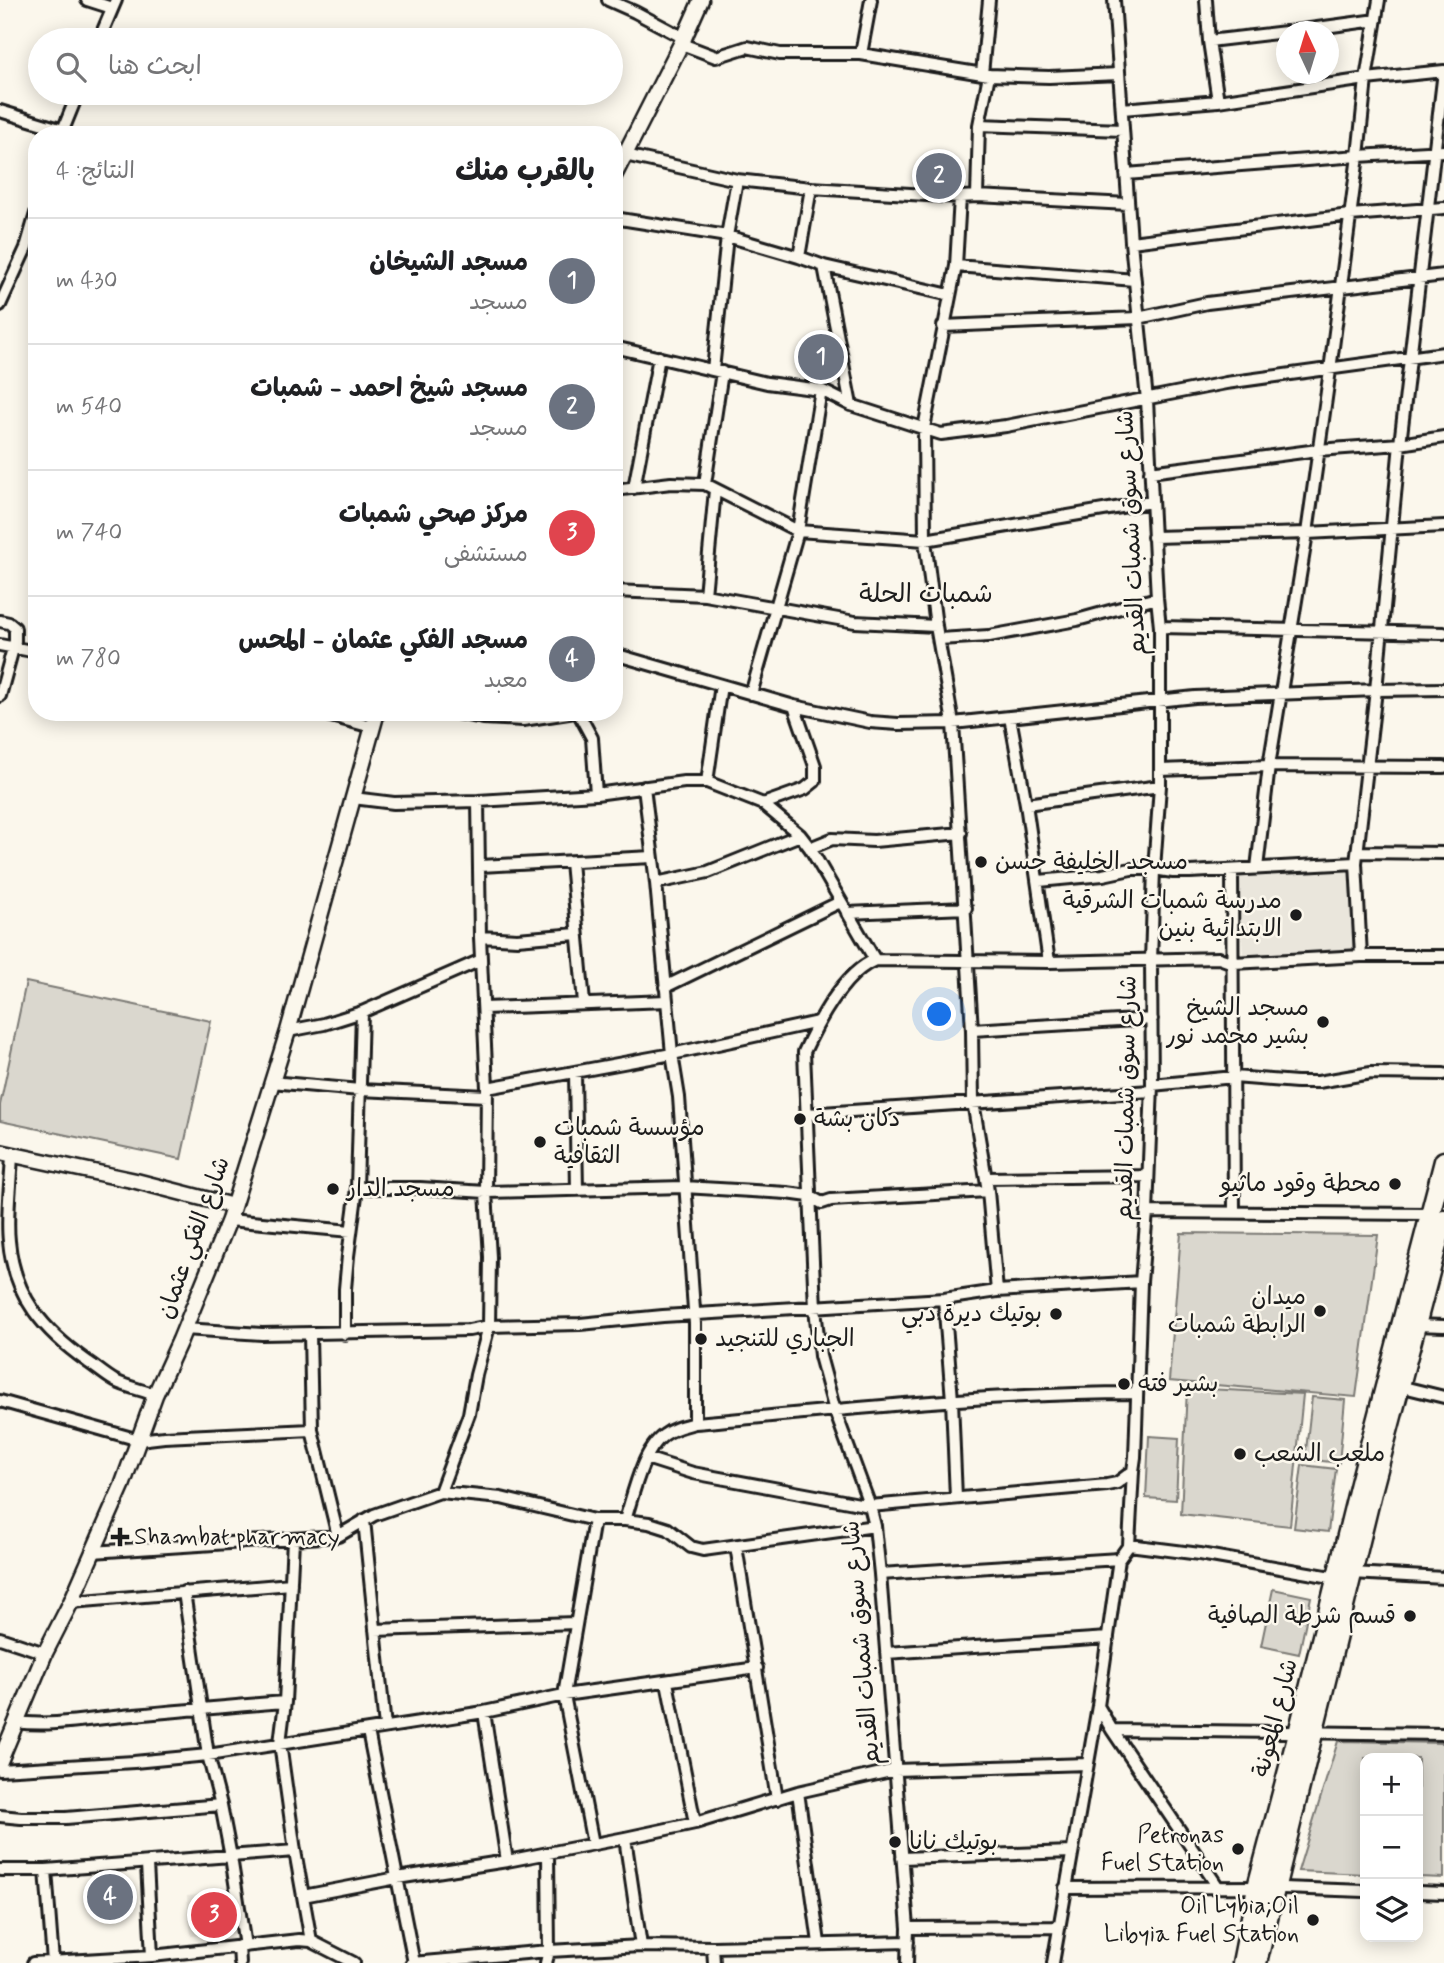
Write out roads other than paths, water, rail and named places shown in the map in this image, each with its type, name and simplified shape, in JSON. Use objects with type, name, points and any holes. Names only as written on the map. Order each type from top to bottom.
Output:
[{"type":"highway","name":"شارع المعونة","points":[[1344,1575],[1416,1325],[1437,1216],[1444,1161]]},
{"type":"highway","name":"شارع المعونة","points":[[1242,1963],[1266,1887],[1437,1216]]},
{"type":"highway","name":"شارع المعونة","points":[[1257,1963],[1266,1887]]},
{"type":"street","points":[[87,0],[114,4],[104,28]]},
{"type":"street","points":[[608,0],[684,38],[687,46],[716,57],[747,47],[780,54],[861,54],[985,75],[1049,77],[1119,74]]},
{"type":"street","points":[[623,159],[701,0]]},
{"type":"street","points":[[861,54],[871,0]]},
{"type":"street","points":[[977,196],[979,125],[989,0]]},
{"type":"street","name":"شارع سوق شمبات القديم","points":[[907,1963],[908,1928],[880,1574],[870,1506],[1107,1486],[1117,1483],[1133,1471],[1152,1088],[1154,869],[1160,786],[1160,627],[1147,400],[1131,243],[1114,0]]},
{"type":"street","points":[[1206,0],[1217,101]]},
{"type":"street","points":[[1257,869],[1269,766],[1330,370],[1366,79],[1379,0]]},
{"type":"street","points":[[1339,25],[1376,20]]},
{"type":"street","points":[[1209,41],[1276,33]]},
{"type":"street","points":[[1122,109],[1217,101],[1366,79],[1444,71],[1439,152],[1428,209],[1400,444],[1358,857],[1361,957]]},
{"type":"street","points":[[64,126],[73,105]]},
{"type":"street","points":[[0,111],[44,126]]},
{"type":"street","points":[[979,125],[1123,130]]},
{"type":"street","points":[[1126,174],[1439,152]]},
{"type":"street","points":[[625,155],[737,180],[811,188],[1128,204]]},
{"type":"street","points":[[705,484],[718,371],[726,236],[737,180]]},
{"type":"street","points":[[799,257],[811,188]]},
{"type":"street","points":[[960,197],[956,266],[924,428],[925,540],[936,626],[953,723],[969,962],[973,1102],[988,1191],[997,1291]]},
{"type":"street","points":[[1131,243],[1350,215],[1444,208]]},
{"type":"street","points":[[623,219],[726,236],[824,266],[950,295]]},
{"type":"street","points":[[0,305],[28,240]]},
{"type":"street","points":[[824,266],[851,405]]},
{"type":"street","points":[[956,266],[1135,280]]},
{"type":"street","points":[[943,326],[1138,318],[1207,303],[1444,275]]},
{"type":"street","points":[[623,349],[767,383],[821,390],[851,405],[941,434],[1006,426],[1226,383],[1444,353]]},
{"type":"street","points":[[634,488],[659,357]]},
{"type":"street","points":[[751,694],[799,531],[821,390]]},
{"type":"street","points":[[1150,472],[1444,437]]},
{"type":"street","points":[[623,489],[671,483],[705,484],[799,531],[925,540],[1151,502]]},
{"type":"street","points":[[705,596],[715,490]]},
{"type":"street","points":[[1153,537],[1444,526]]},
{"type":"street","points":[[623,591],[705,596],[855,622],[936,626]]},
{"type":"street","points":[[939,639],[989,636],[1077,620],[1157,598]]},
{"type":"street","points":[[0,621],[15,628],[15,641],[0,696]]},
{"type":"street","points":[[1160,627],[1444,633]]},
{"type":"street","points":[[0,645],[28,650]]},
{"type":"street","points":[[623,657],[794,706],[870,722],[898,724],[953,723],[1160,700],[1281,693],[1444,689]]},
{"type":"street","points":[[707,782],[721,685]]},
{"type":"street","points":[[763,804],[805,789],[815,781],[815,766],[794,706]]},
{"type":"street","points":[[1010,717],[1027,804],[1049,962]]},
{"type":"street","name":"شارع الفكي عثمان","points":[[0,1761],[45,1653],[71,1602],[122,1486],[155,1395],[231,1213],[288,1031],[374,721]]},
{"type":"street","points":[[582,721],[592,738],[596,794]]},
{"type":"street","points":[[1160,770],[1269,766],[1444,767]]},
{"type":"street","points":[[353,798],[394,803],[478,801],[596,794],[684,782],[707,782],[763,804],[800,835],[875,960]]},
{"type":"street","points":[[1027,804],[1160,786]]},
{"type":"street","points":[[644,788],[672,1054],[679,1097],[694,1314],[695,1423]]},
{"type":"street","points":[[440,1492],[469,1414],[489,1326],[487,1092],[480,937],[478,801]]},
{"type":"street","points":[[810,848],[832,839],[874,841],[961,832]]},
{"type":"street","points":[[656,883],[708,872],[800,835]]},
{"type":"street","points":[[1039,881],[1103,876],[1131,869],[1189,872],[1257,869],[1358,857],[1444,853]]},
{"type":"street","points":[[480,866],[652,857]]},
{"type":"street","points":[[571,862],[584,1003]]},
{"type":"street","points":[[1232,870],[1234,1212]]},
{"type":"street","points":[[666,987],[840,902]]},
{"type":"street","points":[[847,913],[966,908]]},
{"type":"street","points":[[480,937],[517,939],[578,934]]},
{"type":"street","points":[[870,1506],[835,1411],[820,1356],[809,1196],[804,1052],[818,1022],[857,970],[875,960],[1049,962],[1219,958],[1233,963],[1444,956]]},
{"type":"street","points":[[288,1031],[324,1024],[362,1012],[481,960]]},
{"type":"street","points":[[484,1008],[667,1001]]},
{"type":"street","points":[[345,1334],[345,1289],[357,1188],[362,1012]]},
{"type":"street","points":[[972,1030],[1152,1019]]},
{"type":"street","points":[[271,1082],[360,1090],[487,1092],[818,1022]]},
{"type":"street","points":[[575,1073],[577,1190]]},
{"type":"street","points":[[807,1114],[1152,1088],[1234,1077],[1318,1082],[1371,1073],[1444,1074]]},
{"type":"street","points":[[155,1395],[116,1381],[73,1352],[46,1327],[28,1303],[18,1283],[11,1258],[6,1154],[136,1181],[231,1213],[351,1231]]},
{"type":"street","points":[[986,1178],[1148,1176]]},
{"type":"street","points":[[357,1188],[486,1192],[684,1187],[809,1196],[822,1203],[831,1200],[988,1191]]},
{"type":"street","points":[[1146,1212],[1437,1216]]},
{"type":"street","points":[[184,1329],[262,1334],[469,1330],[489,1326],[580,1324],[694,1314],[944,1299],[997,1291],[1141,1282]]},
{"type":"street","points":[[944,1299],[956,1498]]},
{"type":"street","points":[[1416,1325],[1444,1326]]},
{"type":"street","points":[[310,1334],[312,1430],[338,1536]]},
{"type":"street","points":[[1399,1386],[1444,1396]]},
{"type":"street","points":[[625,1520],[646,1458],[654,1444],[674,1429],[695,1423],[952,1400],[1137,1393]]},
{"type":"street","points":[[0,1401],[139,1440],[312,1430]]},
{"type":"street","points":[[646,1458],[693,1473],[870,1506]]},
{"type":"street","points":[[1053,1963],[1098,1706],[1119,1559],[1129,1545],[1133,1471]]},
{"type":"street","points":[[92,1552],[338,1536],[364,1520],[440,1492],[501,1498],[594,1520],[649,1522],[668,1529],[694,1548],[703,1550],[875,1526]]},
{"type":"street","points":[[364,1520],[385,1727]]},
{"type":"street","points":[[593,1844],[564,1695],[594,1520]]},
{"type":"street","points":[[293,1540],[285,1702],[280,1743],[311,1941]]},
{"type":"street","points":[[1129,1545],[1344,1575],[1444,1578]]},
{"type":"street","points":[[736,1546],[777,1799]]},
{"type":"street","points":[[880,1574],[1119,1559]]},
{"type":"street","points":[[71,1602],[291,1584]]},
{"type":"street","points":[[184,1592],[208,1755],[231,1857],[242,1946],[240,1963]]},
{"type":"street","points":[[375,1630],[575,1623]]},
{"type":"street","points":[[0,1638],[45,1653]]},
{"type":"street","points":[[886,1653],[1108,1638]]},
{"type":"street","points":[[0,1770],[208,1755],[484,1712],[564,1695],[757,1668]]},
{"type":"street","points":[[667,1682],[695,1823]]},
{"type":"street","points":[[15,1722],[31,1724],[82,1721],[285,1702]]},
{"type":"street","points":[[1098,1706],[1217,1887]]},
{"type":"street","points":[[484,1712],[507,1861]]},
{"type":"street","points":[[1112,1730],[1444,1734]]},
{"type":"street","points":[[368,1731],[413,1963],[641,1946],[908,1942]]},
{"type":"street","points":[[303,1896],[625,1838],[695,1823],[798,1792],[895,1770],[1087,1764]]},
{"type":"street","points":[[798,1792],[819,1943]]},
{"type":"street","points":[[0,1816],[66,1818],[221,1805]]},
{"type":"street","points":[[625,1838],[641,1946]]},
{"type":"street","points":[[0,1870],[147,1864],[295,1851]]},
{"type":"street","points":[[902,1858],[1072,1852]]},
{"type":"street","points":[[547,1963],[548,1853]]},
{"type":"street","points":[[146,1959],[147,1864]]},
{"type":"street","points":[[46,1870],[53,1962]]},
{"type":"street","points":[[1065,1888],[1266,1887],[1360,1891]]},
{"type":"street","points":[[1423,1892],[1444,1893]]},
{"type":"street","points":[[908,1928],[1059,1927]]},
{"type":"street","points":[[33,1963],[146,1959],[294,1940],[311,1941],[354,1963]]},
{"type":"street","points":[[713,1947],[714,1963]]},
{"type":"place","name":"مسجد شيخ احمد - شمبات","points":[[939,176]]},
{"type":"place","name":"مسجد الشيخان","points":[[821,357]]},
{"type":"place","name":"مسجد الخليفة حسن","points":[[981,862]]},
{"type":"place","name":"مدرسة شمبات الشرقية الابتدائية بنين","points":[[1296,915]]},
{"type":"place","name":"مسجد الشيخ بشير محمد نور","points":[[1323,1022]]},
{"type":"place","name":"دكان بشة","points":[[800,1119]]},
{"type":"place","name":"مؤسسة شمبات الثقافية","points":[[540,1142]]},
{"type":"place","name":"محطة وقود ماثيو","points":[[1395,1184]]},
{"type":"place","name":"مسجد الدار","points":[[333,1189]]},
{"type":"place","name":"ميدان الرابطة شمبات","points":[[1320,1311]]},
{"type":"place","name":"بوتيك ديرة دبي","points":[[1056,1314]]},
{"type":"place","name":"الجباري للتنجيد","points":[[701,1339]]},
{"type":"place","name":"بشير فته","points":[[1124,1384]]},
{"type":"place","name":"ملعب الشعب","points":[[1240,1454]]},
{"type":"place","name":"Shambat pharmacy","points":[[120,1537]]},
{"type":"place","name":"قسم شرطة الصافية","points":[[1410,1616]]},
{"type":"place","name":"بوتيك نانا","points":[[895,1842]]},
{"type":"place","name":"Petronas Fuel Station","points":[[1238,1849]]},
{"type":"place","name":"مسجد الفكي عثمان - المحس","points":[[110,1897]]},
{"type":"place","name":"مركز صحي شمبات","points":[[214,1915]]},
{"type":"place","name":"Oil Lybia;Oil Libyia Fuel Station","points":[[1313,1920]]},
{"type":"district","name":"شمبات الحلة","points":[[926,595]]}]
